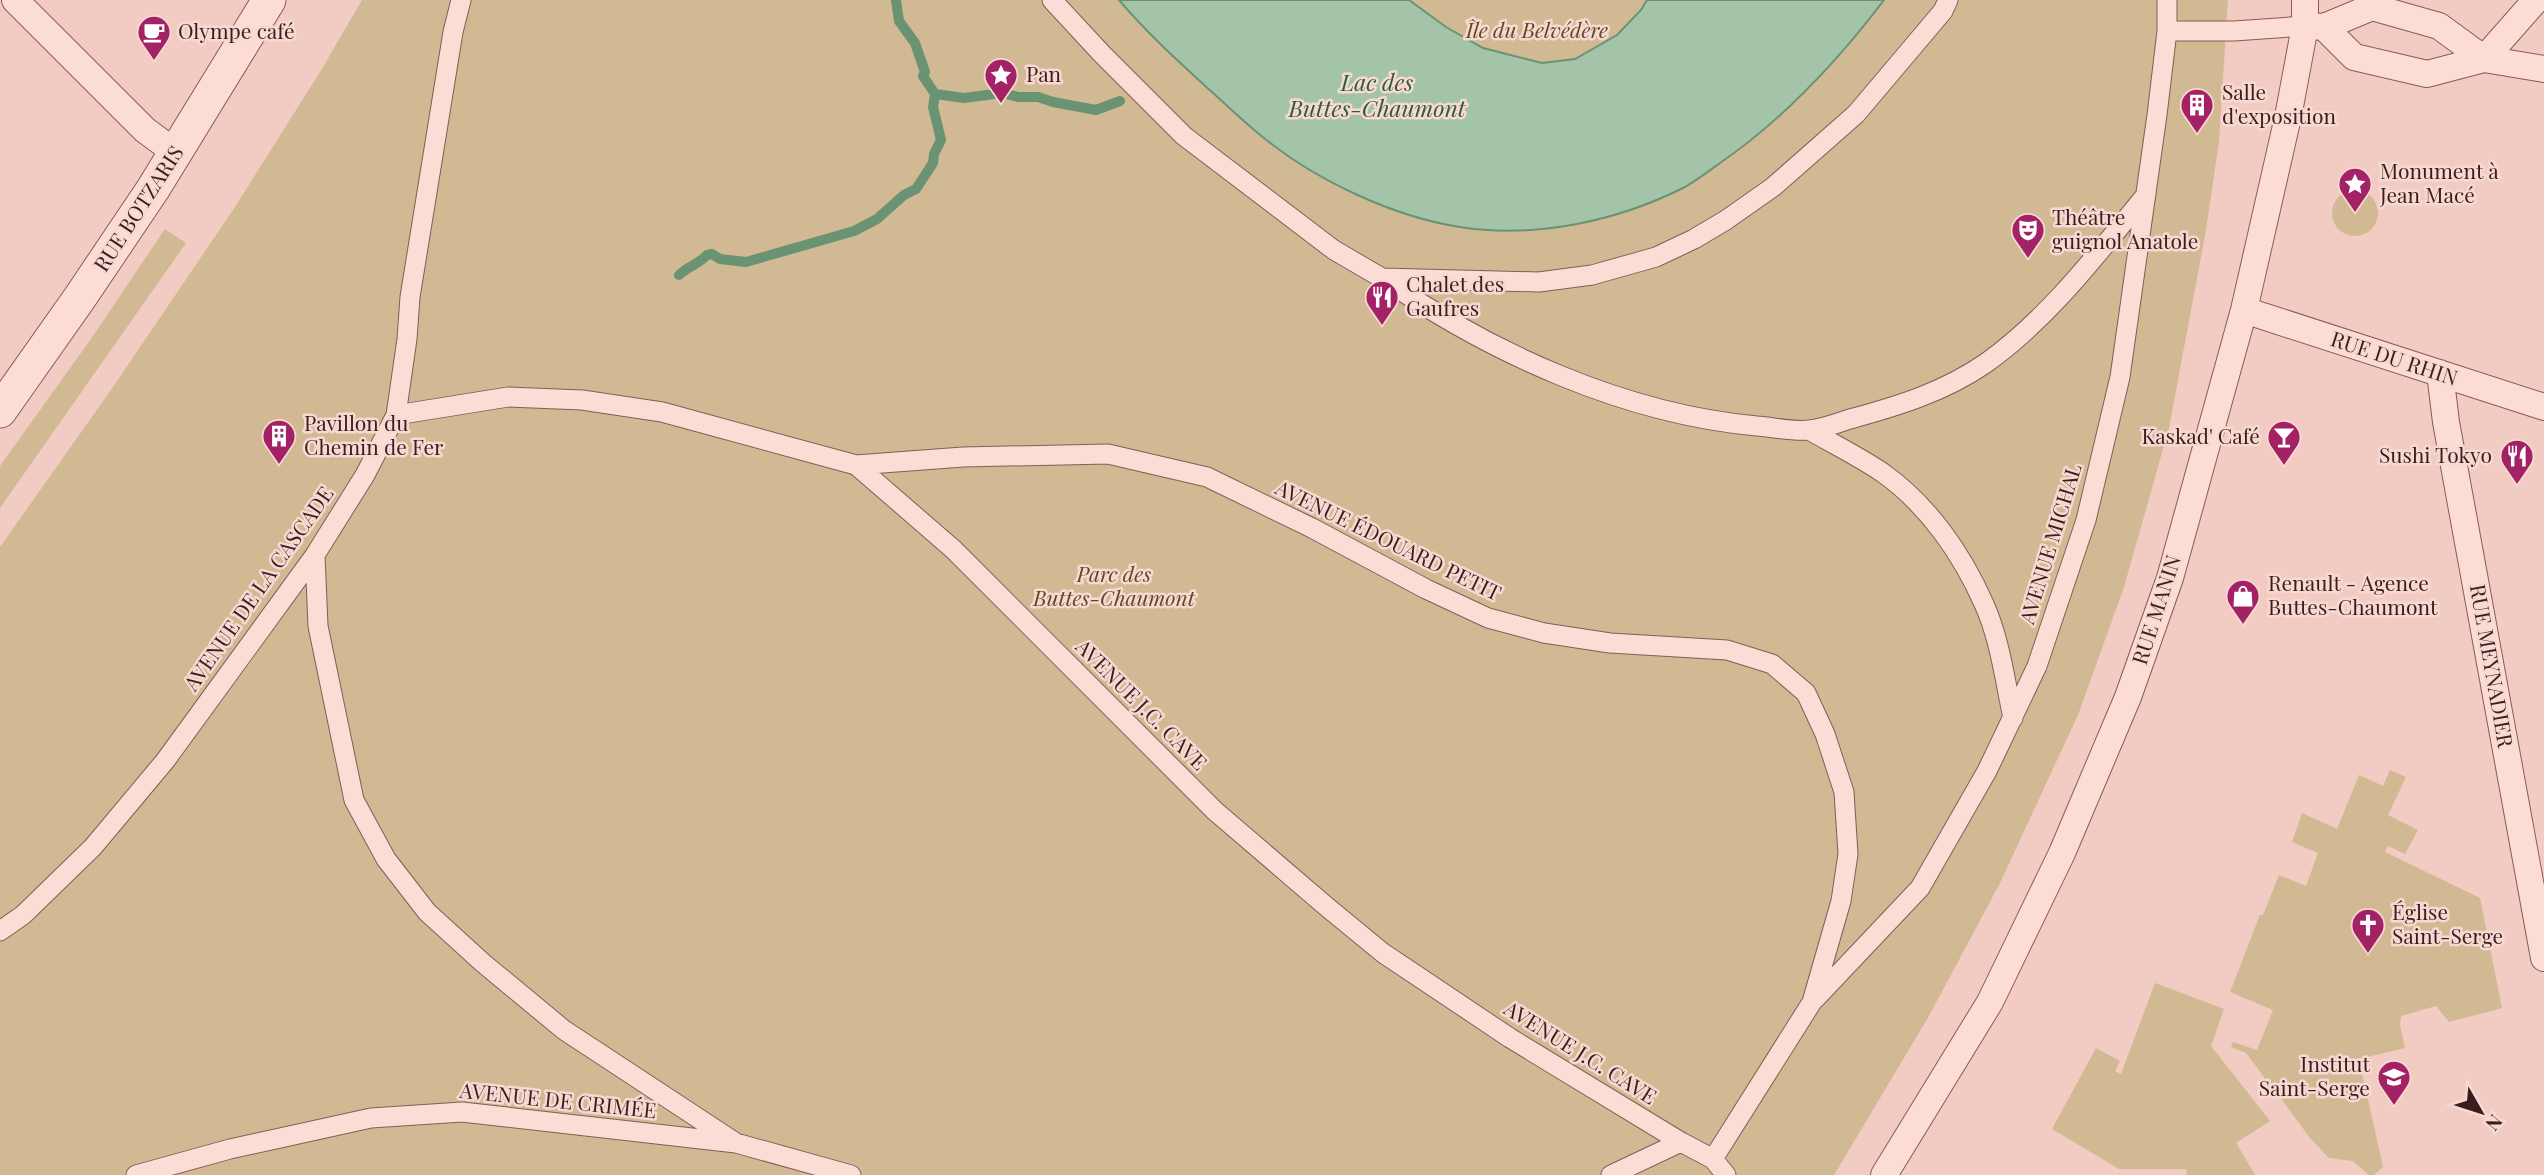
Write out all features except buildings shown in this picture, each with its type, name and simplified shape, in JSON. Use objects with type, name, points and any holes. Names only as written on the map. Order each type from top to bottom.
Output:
[{"type":"street","points":[[15,0],[145,130],[176,153]]},
{"type":"street","name":"RUE BOTZARIS","points":[[0,411],[81,296],[176,153],[269,0]]},
{"type":"street","name":"AVENUE DE LA CASCADE","points":[[0,932],[23,915],[93,847],[165,761],[315,555],[365,475],[396,415],[420,231],[453,32],[461,0]]},
{"type":"street","points":[[1052,0],[1184,136],[1334,250],[1431,311],[1544,369],[1603,392],[1729,424],[1808,430],[1908,403],[1950,384],[1986,363],[2026,330],[2068,287],[2147,195]]},
{"type":"street","points":[[1382,278],[1539,282],[1592,275],[1656,257],[1694,239],[1773,187],[1856,114],[1943,11],[1948,0]]},
{"type":"street","name":"AVENUE MICHAL","points":[[1812,1002],[1920,888],[1987,771],[2037,666],[2086,520],[2120,377],[2147,195],[2167,31],[2167,0]]},
{"type":"street","name":"RUE MANIN","points":[[1884,1175],[1990,1002],[2062,853],[2128,697],[2170,578],[2244,310],[2315,27],[2305,0]]},
{"type":"street","points":[[2484,59],[2536,0]]},
{"type":"street","points":[[2167,31],[2315,27],[2372,7],[2439,26],[2484,59]]},
{"type":"street","points":[[2315,27],[2354,57],[2427,74],[2484,59],[2544,69]]},
{"type":"street","name":"RUE DU RHIN","points":[[2244,310],[2544,407]]},
{"type":"street","name":"RUE MEYNADIER","points":[[2440,373],[2446,422],[2544,958]]},
{"type":"street","name":"AVENUE J.C. CAVE","points":[[396,415],[508,397],[582,400],[662,412],[856,465],[953,549],[1215,811],[1336,915],[1383,953],[1510,1038],[1713,1159],[1726,1175]]},
{"type":"street","points":[[1808,430],[1883,473],[1916,501],[1945,535],[1985,605],[2013,719]]},
{"type":"street","name":"AVENUE ÉDOUARD PETIT","points":[[856,465],[962,457],[1108,454],[1207,477],[1488,618],[1544,633],[1610,643],[1727,650],[1772,664],[1806,693],[1825,734],[1844,792],[1848,854],[1843,889],[1812,1002],[1713,1159]]},
{"type":"street","points":[[315,555],[318,626],[354,800],[386,859],[427,912],[482,963],[564,1030],[736,1143]]},
{"type":"street","name":"AVENUE DE CRIMÉE","points":[[136,1175],[230,1149],[371,1118],[462,1112],[736,1143],[851,1175]]},
{"type":"street","points":[[1611,1175],[1681,1142]]},
{"type":"green space","name":"Parc des Buttes-Chaumont","points":[[362,0],[2228,0],[2219,141],[2206,230],[2169,428],[2124,587],[2078,715],[2000,883],[1929,1016],[1834,1175],[0,1175],[0,547],[235,207]]},
{"type":"green space","points":[[2355,190],[2371,197],[2378,213],[2371,229],[2355,236],[2339,229],[2332,213],[2339,197]]},
{"type":"green space","points":[[165,229],[186,243],[0,508],[0,466]]},
{"type":"green space","points":[[2390,770],[2406,777],[2388,815],[2418,830],[2405,854],[2388,846],[2385,852],[2480,898],[2502,1008],[2449,1022],[2436,1006],[2401,1016],[2400,1025],[2405,1048],[2359,1059],[2383,1167],[2374,1175],[2369,1175],[2353,1161],[2329,1158],[2310,1138],[2271,1085],[2263,1089],[2264,1077],[2246,1053],[2231,1047],[2233,1042],[2257,1050],[2273,1010],[2230,992],[2279,875],[2306,886],[2318,853],[2292,842],[2302,813],[2337,829],[2359,775],[2383,786]]},
{"type":"green space","points":[[2155,983],[2224,1009],[2211,1046],[2270,1121],[2236,1143],[2255,1175],[2187,1175],[2186,1169],[2119,1169],[2052,1129],[2096,1048],[2120,1061],[2115,1071],[2121,1074]]},
{"type":"water","name":"Lac des Buttes-Chaumont","points":[[1119,0],[1409,0],[1446,27],[1483,48],[1542,63],[1575,59],[1617,35],[1647,0],[1884,0],[1848,45],[1788,108],[1743,146],[1689,184],[1659,199],[1604,218],[1546,229],[1517,231],[1460,227],[1435,222],[1382,206],[1331,182],[1284,153],[1244,122],[1164,48]]},
{"type":"waterway","points":[[896,0],[899,21],[915,43],[925,72],[923,76],[935,94]]},
{"type":"waterway","points":[[679,275],[707,255],[746,262],[854,231],[877,219],[904,195],[916,189],[933,163],[941,140],[933,107],[935,94],[964,98],[1002,93],[1018,97],[1038,97],[1096,110],[1120,101]]},
{"type":"place","name":"Olympe café","points":[[154,62]]},
{"type":"place","name":"Pan","points":[[1001,105]]},
{"type":"place","name":"Salle d'exposition","points":[[2197,135]]},
{"type":"place","name":"Monument à Jean Macé","points":[[2355,214]]},
{"type":"place","name":"Théâtre guignol Anatole","points":[[2028,260]]},
{"type":"place","name":"Chalet des Gaufres","points":[[1382,327]]},
{"type":"place","name":"Pavillon du Chemin de Fer","points":[[279,466]]},
{"type":"place","name":"Kaskad' Café","points":[[2284,467]]},
{"type":"place","name":"Sushi Tokyo","points":[[2517,486]]},
{"type":"place","name":"Renault - Agence Buttes-Chaumont","points":[[2243,626]]},
{"type":"place","name":"Église Saint-Serge","points":[[2368,955]]},
{"type":"place","name":"Institut Saint-Serge","points":[[2394,1107]]},
{"type":"park label","name":"Île du Belvédère","points":[[1537,31]]}]
